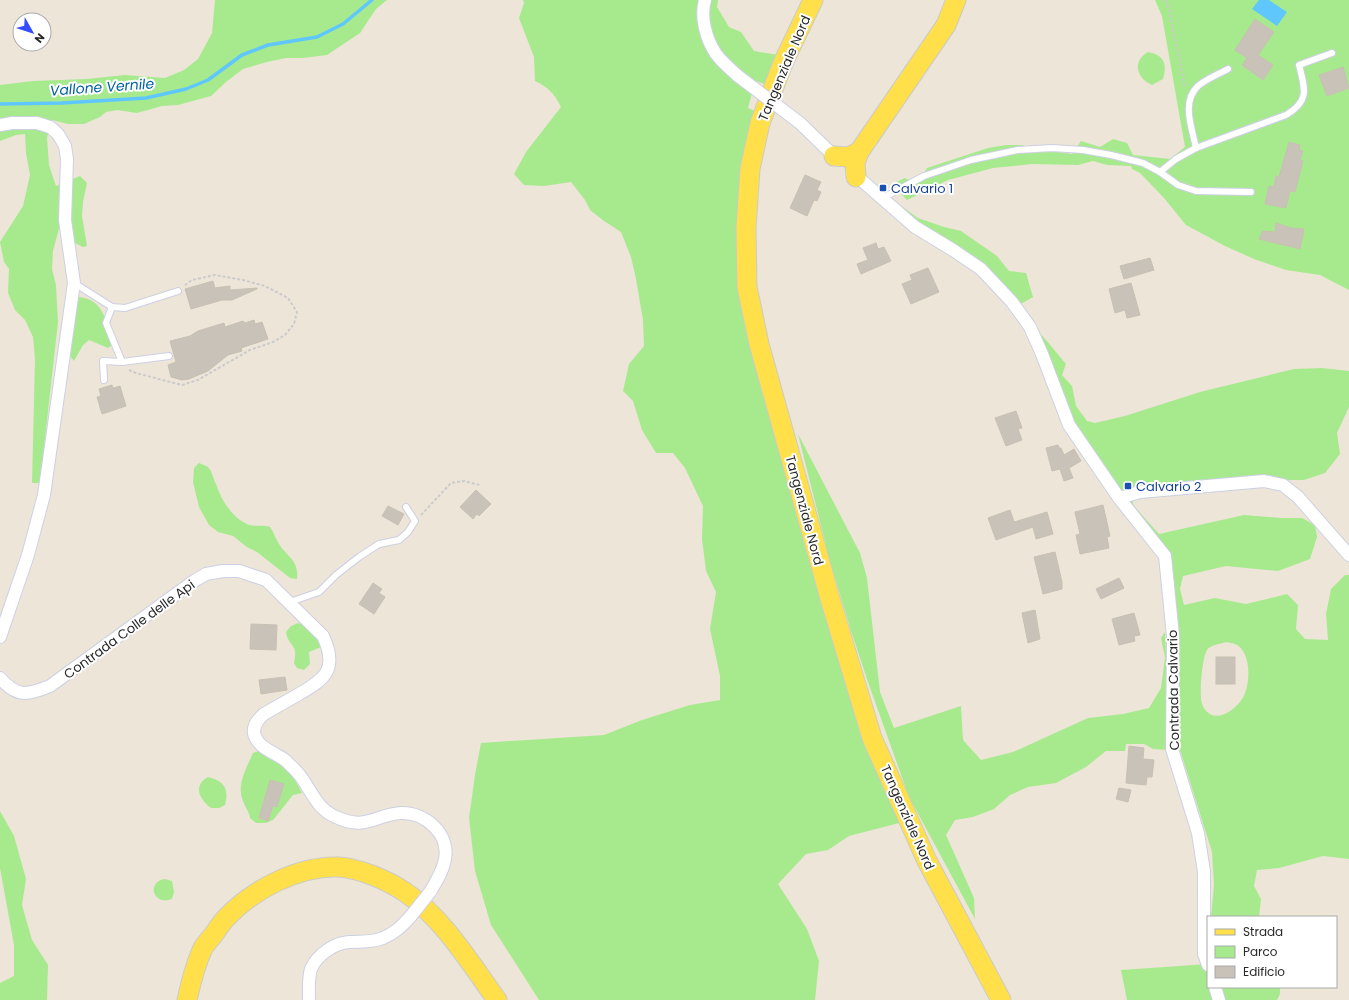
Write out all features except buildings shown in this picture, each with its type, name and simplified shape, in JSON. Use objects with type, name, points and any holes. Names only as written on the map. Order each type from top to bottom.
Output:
[{"type":"main road","points":[[796,0],[800,26]]},
{"type":"main road","name":"Tangenziale Nord","points":[[813,0],[775,83],[760,123],[750,169],[746,228],[747,287],[759,344],[831,602],[872,738],[927,861],[1000,1000]]},
{"type":"main road","points":[[856,177],[855,163],[859,152],[946,25],[956,0]]},
{"type":"main road","points":[[834,156],[848,156],[859,152]]},
{"type":"main road","points":[[187,1000],[192,976],[204,947],[227,917],[248,898],[275,881],[299,873],[322,868],[338,867],[375,876],[394,885],[411,896],[426,909],[452,938],[497,1000]]},
{"type":"street","name":"Contrada Calvario","points":[[705,0],[703,8],[704,20],[709,42],[716,54],[738,76],[800,123],[856,177],[915,227],[982,269],[1012,302],[1030,327],[1069,425],[1119,498],[1165,556],[1173,636],[1172,749],[1198,833],[1204,872],[1204,954],[1207,962]]},
{"type":"street","points":[[0,124],[37,123],[50,127],[58,134],[65,146],[67,159],[65,220],[74,283],[44,495],[28,555],[0,637]]},
{"type":"street","points":[[1119,498],[1140,492],[1264,481],[1283,485],[1298,497],[1349,555]]},
{"type":"street","name":"Contrada Colle delle Api","points":[[0,678],[12,690],[23,693],[34,693],[50,686],[194,581],[206,574],[223,571],[239,571],[266,580],[323,636],[328,645],[330,655],[328,668],[324,677],[316,685],[264,714],[258,719],[254,725],[254,734],[257,741],[285,760],[300,776],[318,805],[326,812],[336,818],[360,823],[370,822],[401,813],[426,819],[438,830],[445,846],[445,858],[442,871],[430,892],[397,931],[381,939],[366,942],[348,942],[330,948],[320,956],[311,970],[309,1000]]},
{"type":"street","points":[[1215,988],[1220,1000]]},
{"type":"lane","points":[[1160,172],[1176,159],[1196,148],[1286,115],[1295,110],[1303,100],[1305,89],[1299,65],[1332,53]]},
{"type":"lane","points":[[1196,148],[1188,108],[1191,95],[1199,85],[1228,69]]},
{"type":"lane","points":[[881,199],[931,174],[971,160],[1018,150],[1052,148],[1104,154],[1143,163],[1160,172],[1178,185],[1196,191],[1251,192]]},
{"type":"lane","points":[[74,283],[112,307],[125,308],[178,291]]},
{"type":"lane","points":[[112,307],[106,323],[122,362]]},
{"type":"lane","points":[[104,380],[103,361],[122,362],[169,356]]},
{"type":"lane","points":[[290,602],[319,592],[336,574],[379,544],[399,540],[408,532],[414,521],[406,507]]},
{"type":"path","points":[[1166,0],[1184,88],[1191,95]]},
{"type":"path","points":[[122,362],[124,367],[136,373],[182,385],[198,380],[250,350],[273,342],[285,335],[294,324],[297,312],[288,298],[265,286],[215,275],[192,280],[178,291]]},
{"type":"path","points":[[414,521],[451,483],[464,481],[480,485]]},
{"type":"green space","points":[[215,0],[387,0],[376,9],[360,33],[327,55],[303,58],[286,58],[243,69],[211,96],[178,105],[162,106],[137,113],[117,110],[106,112],[100,117],[84,124],[68,124],[52,120],[47,138],[49,165],[56,186],[80,176],[87,183],[82,216],[87,246],[83,247],[69,240],[61,221],[53,251],[52,269],[56,285],[58,322],[40,483],[32,483],[35,359],[33,337],[25,320],[15,310],[8,293],[9,269],[4,262],[0,242],[23,206],[30,175],[26,153],[25,134],[16,135],[0,141],[0,85],[33,81],[86,79],[125,75],[165,78],[184,70],[198,59],[212,33]]},
{"type":"green space","points":[[523,0],[718,0],[717,7],[729,27],[741,32],[754,51],[778,55],[768,85],[755,81],[748,108],[759,113],[741,217],[737,272],[764,383],[865,738],[899,823],[849,836],[828,850],[806,854],[778,884],[807,929],[819,961],[815,1000],[539,1000],[491,925],[475,871],[469,818],[481,743],[604,735],[642,720],[690,705],[720,700],[720,676],[710,629],[716,592],[706,571],[702,539],[703,506],[685,468],[673,453],[656,453],[642,430],[633,401],[623,391],[629,364],[644,346],[643,320],[631,257],[621,232],[590,210],[585,200],[571,182],[544,186],[524,185],[514,174],[526,152],[561,107],[551,91],[535,81],[534,57],[519,18],[524,3]]},
{"type":"green space","points":[[1155,0],[1349,0],[1349,290],[1320,275],[1286,270],[1254,259],[1225,246],[1186,225],[1164,198],[1140,173],[1132,169],[1131,166],[1107,165],[1093,161],[1078,165],[1032,164],[993,168],[948,180],[907,200],[892,184],[905,178],[917,184],[927,168],[988,148],[1006,145],[1023,145],[1028,152],[1050,151],[1072,154],[1081,141],[1100,147],[1113,139],[1127,143],[1133,155],[1170,159],[1185,147],[1162,16]]},
{"type":"green space","points":[[1148,52],[1154,53],[1161,58],[1165,69],[1163,79],[1152,85],[1142,78],[1138,69],[1140,60]]},
{"type":"green space","points":[[882,192],[918,218],[961,231],[997,256],[1009,271],[1026,273],[1033,297],[1019,305],[920,227]]},
{"type":"green space","points":[[79,297],[88,299],[100,308],[106,321],[112,345],[108,348],[89,340],[83,345],[74,361],[69,355],[75,303]]},
{"type":"green space","points":[[1041,334],[1066,364],[1062,375],[1072,386],[1076,406],[1087,421],[1095,423],[1125,416],[1200,392],[1294,369],[1322,368],[1349,371],[1349,407],[1337,433],[1340,454],[1325,473],[1304,480],[1290,480],[1264,487],[1204,491],[1132,500],[1134,506],[1159,534],[1244,515],[1302,518],[1315,525],[1317,537],[1310,559],[1278,571],[1226,566],[1183,576],[1180,589],[1184,605],[1215,598],[1246,604],[1287,594],[1298,605],[1296,629],[1305,639],[1328,640],[1326,614],[1331,589],[1345,575],[1349,575],[1349,859],[1323,856],[1279,868],[1257,870],[1254,886],[1261,899],[1259,916],[1211,916],[1214,885],[1212,852],[1180,750],[1177,627],[1171,573],[1087,447],[1065,405]],"holes":[[[1226,642],[1235,644],[1241,648],[1245,654],[1248,669],[1247,686],[1242,699],[1233,709],[1228,713],[1216,716],[1206,711],[1201,700],[1202,668],[1205,654],[1208,648],[1215,645]]]},
{"type":"green space","points":[[798,434],[860,553],[867,578],[880,692],[894,728],[961,706],[963,740],[981,760],[1013,752],[1088,718],[1123,714],[1149,708],[1161,688],[1165,657],[1161,638],[1165,632],[1168,750],[1153,749],[1144,744],[1126,744],[1125,751],[1106,751],[1086,767],[1056,783],[1028,787],[1010,795],[994,809],[973,817],[955,820],[946,835],[974,898],[975,919],[909,797],[851,631],[829,558]]},
{"type":"green space","points":[[199,463],[207,466],[224,501],[235,516],[240,520],[254,526],[270,527],[282,549],[295,563],[297,579],[290,578],[257,552],[247,547],[233,536],[218,532],[209,525],[199,507],[193,482],[194,468]]},
{"type":"green space","points":[[298,623],[306,626],[321,639],[321,647],[309,652],[310,664],[304,670],[297,668],[294,663],[294,648],[287,637],[286,632],[291,626]]},
{"type":"green space","points":[[261,750],[285,768],[294,779],[302,793],[293,795],[273,820],[266,823],[256,823],[250,818],[241,795],[241,789],[245,770],[253,753]]},
{"type":"green space","points":[[208,777],[221,783],[226,790],[225,805],[219,808],[211,808],[207,805],[199,793],[200,785]]},
{"type":"green space","points":[[0,811],[14,836],[26,879],[22,905],[32,940],[48,965],[47,1000],[0,1000],[0,983],[14,976],[14,945],[0,868]]},
{"type":"green space","points":[[165,879],[172,881],[174,892],[172,899],[162,900],[156,896],[154,889],[160,880]]},
{"type":"green space","points":[[1207,964],[1207,988],[1280,988],[1280,994],[1277,1000],[1127,1000],[1121,970]]},
{"type":"water","points":[[1259,0],[1269,0],[1287,12],[1277,26],[1252,9]]},
{"type":"waterway","name":"Vallone Vernile","points":[[0,104],[62,103],[146,98],[186,89],[208,80],[242,55],[268,45],[317,37],[343,24],[372,0]]},
{"type":"place","name":"Calvario 1","points":[[883,188]]},
{"type":"place","name":"Calvario 2","points":[[1128,486]]}]
